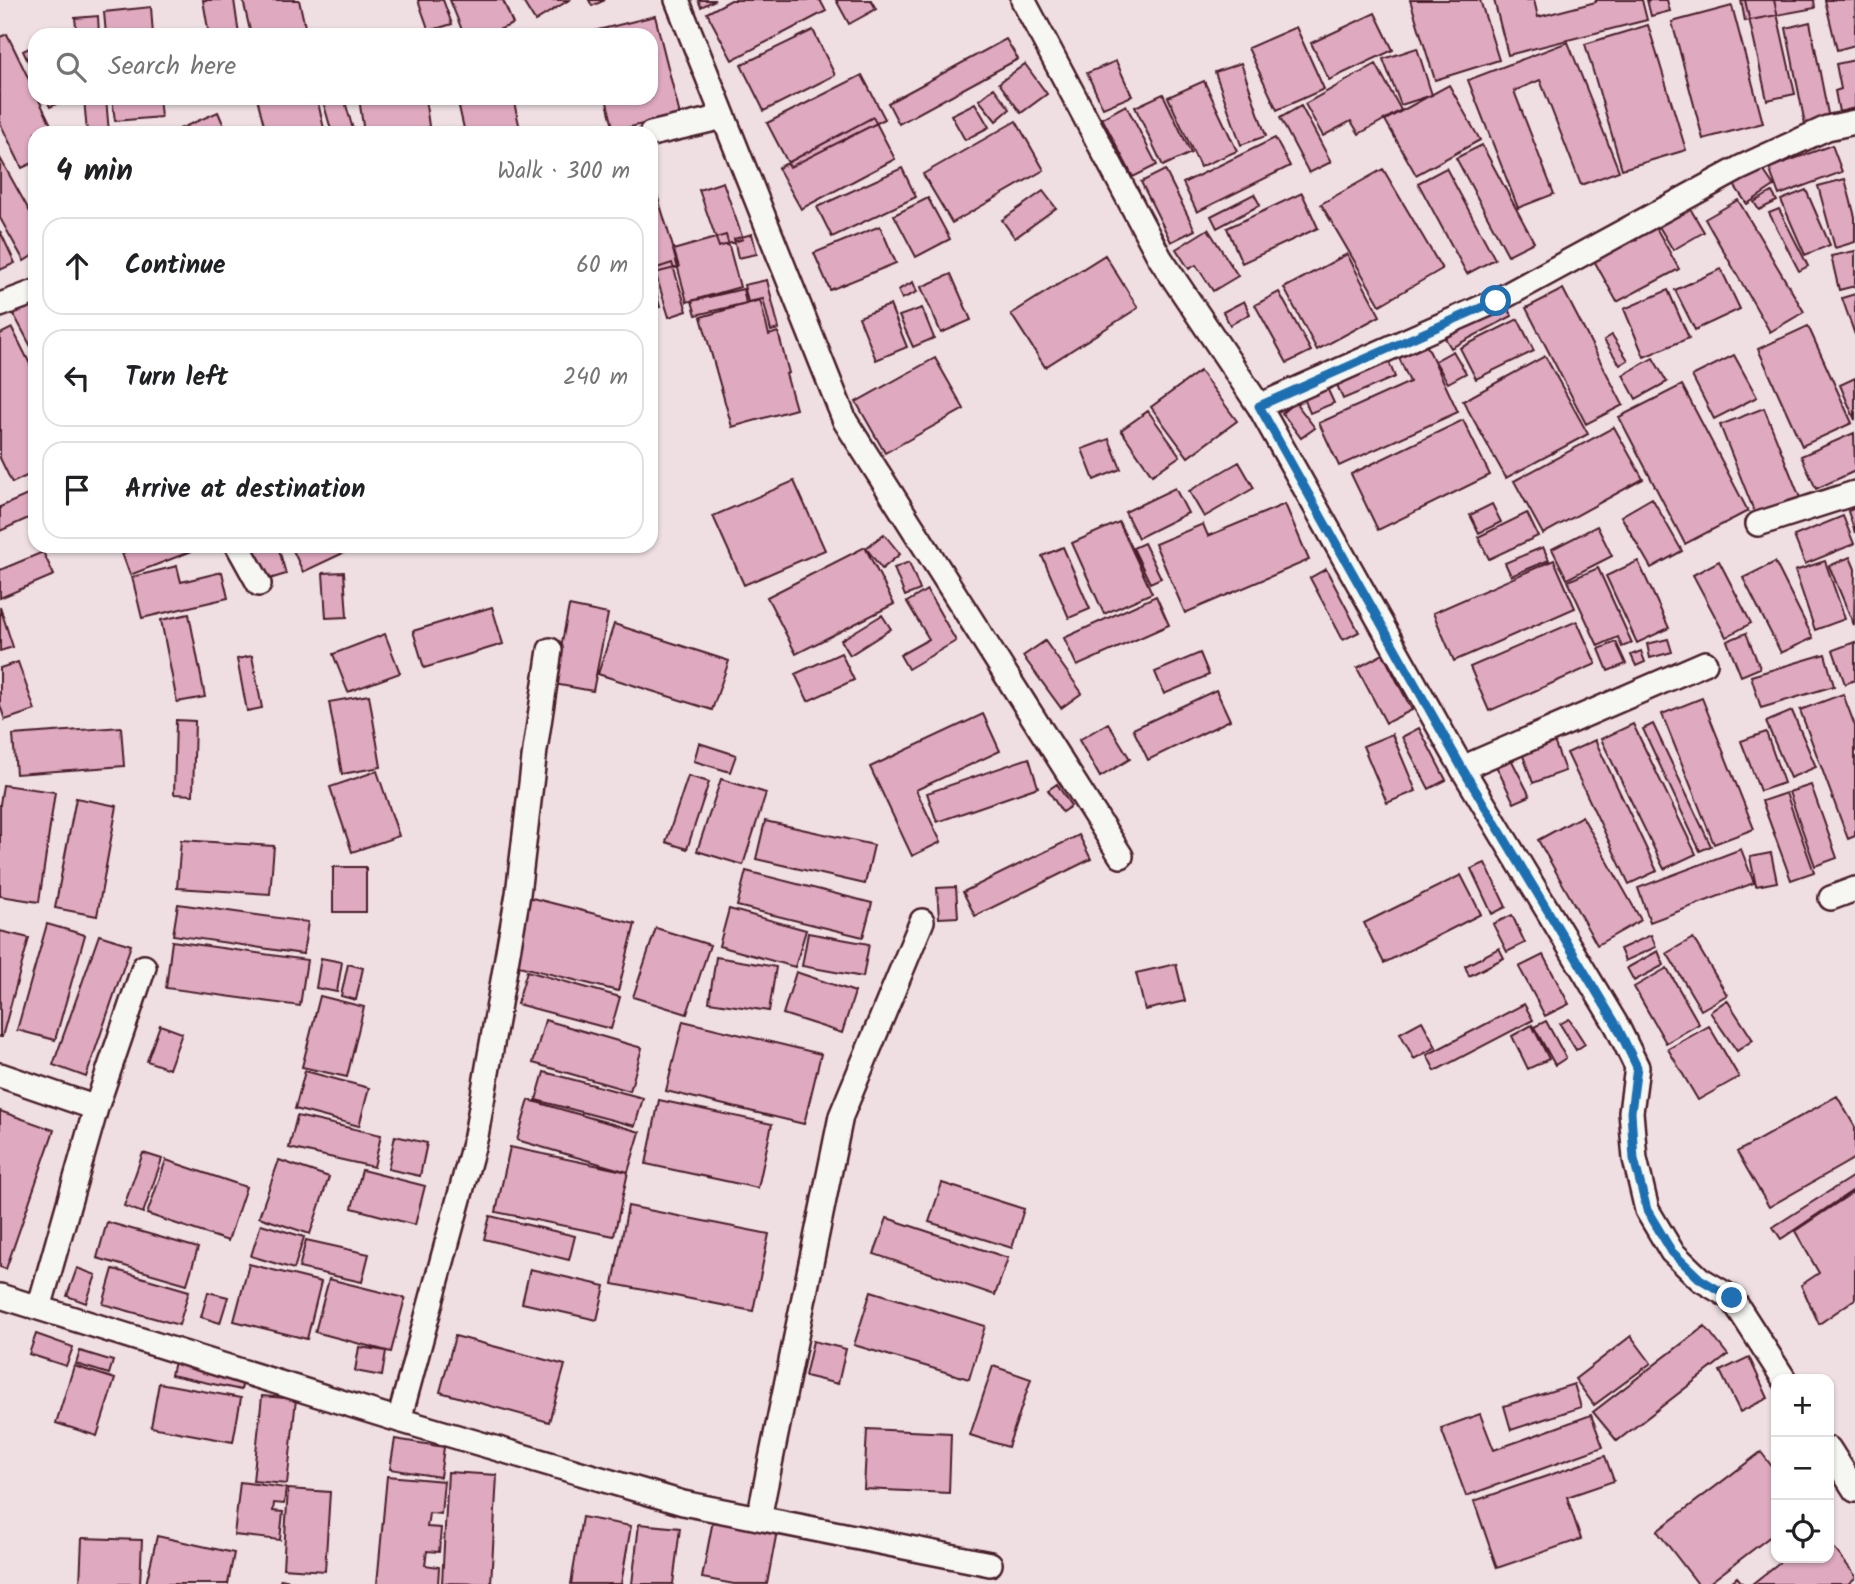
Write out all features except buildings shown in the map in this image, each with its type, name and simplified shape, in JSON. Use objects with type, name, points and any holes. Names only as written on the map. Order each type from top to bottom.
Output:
[{"type":"street","points":[[677,0],[845,421],[1121,856]]},
{"type":"street","points":[[1023,0],[1160,257],[1259,406],[1462,768],[1617,1026],[1637,1067],[1631,1112],[1634,1159],[1647,1210],[1672,1252],[1700,1279],[1732,1298],[1781,1374]]},
{"type":"street","points":[[658,132],[723,117]]},
{"type":"street","points":[[1259,406],[1496,301],[1740,168],[1827,128],[1855,122]]},
{"type":"street","points":[[0,305],[28,295]]},
{"type":"street","points":[[1758,524],[1855,493]]},
{"type":"street","points":[[242,553],[259,584]]},
{"type":"street","points":[[399,1420],[476,1136],[518,894],[550,650]]},
{"type":"street","points":[[1462,768],[1705,663]]},
{"type":"street","points":[[1831,898],[1855,889]]},
{"type":"street","points":[[759,1518],[841,1116],[922,921]]},
{"type":"street","points":[[40,1308],[96,1108],[144,967]]},
{"type":"street","points":[[0,1075],[96,1108]]},
{"type":"street","points":[[0,1296],[399,1420],[683,1503],[990,1564]]},
{"type":"street","points":[[1834,1458],[1855,1490]]},
{"type":"route","points":[[1496,301],[1259,406],[1462,768],[1617,1026],[1637,1067],[1631,1112],[1634,1159],[1647,1210],[1672,1252],[1700,1279],[1732,1298]]}]
